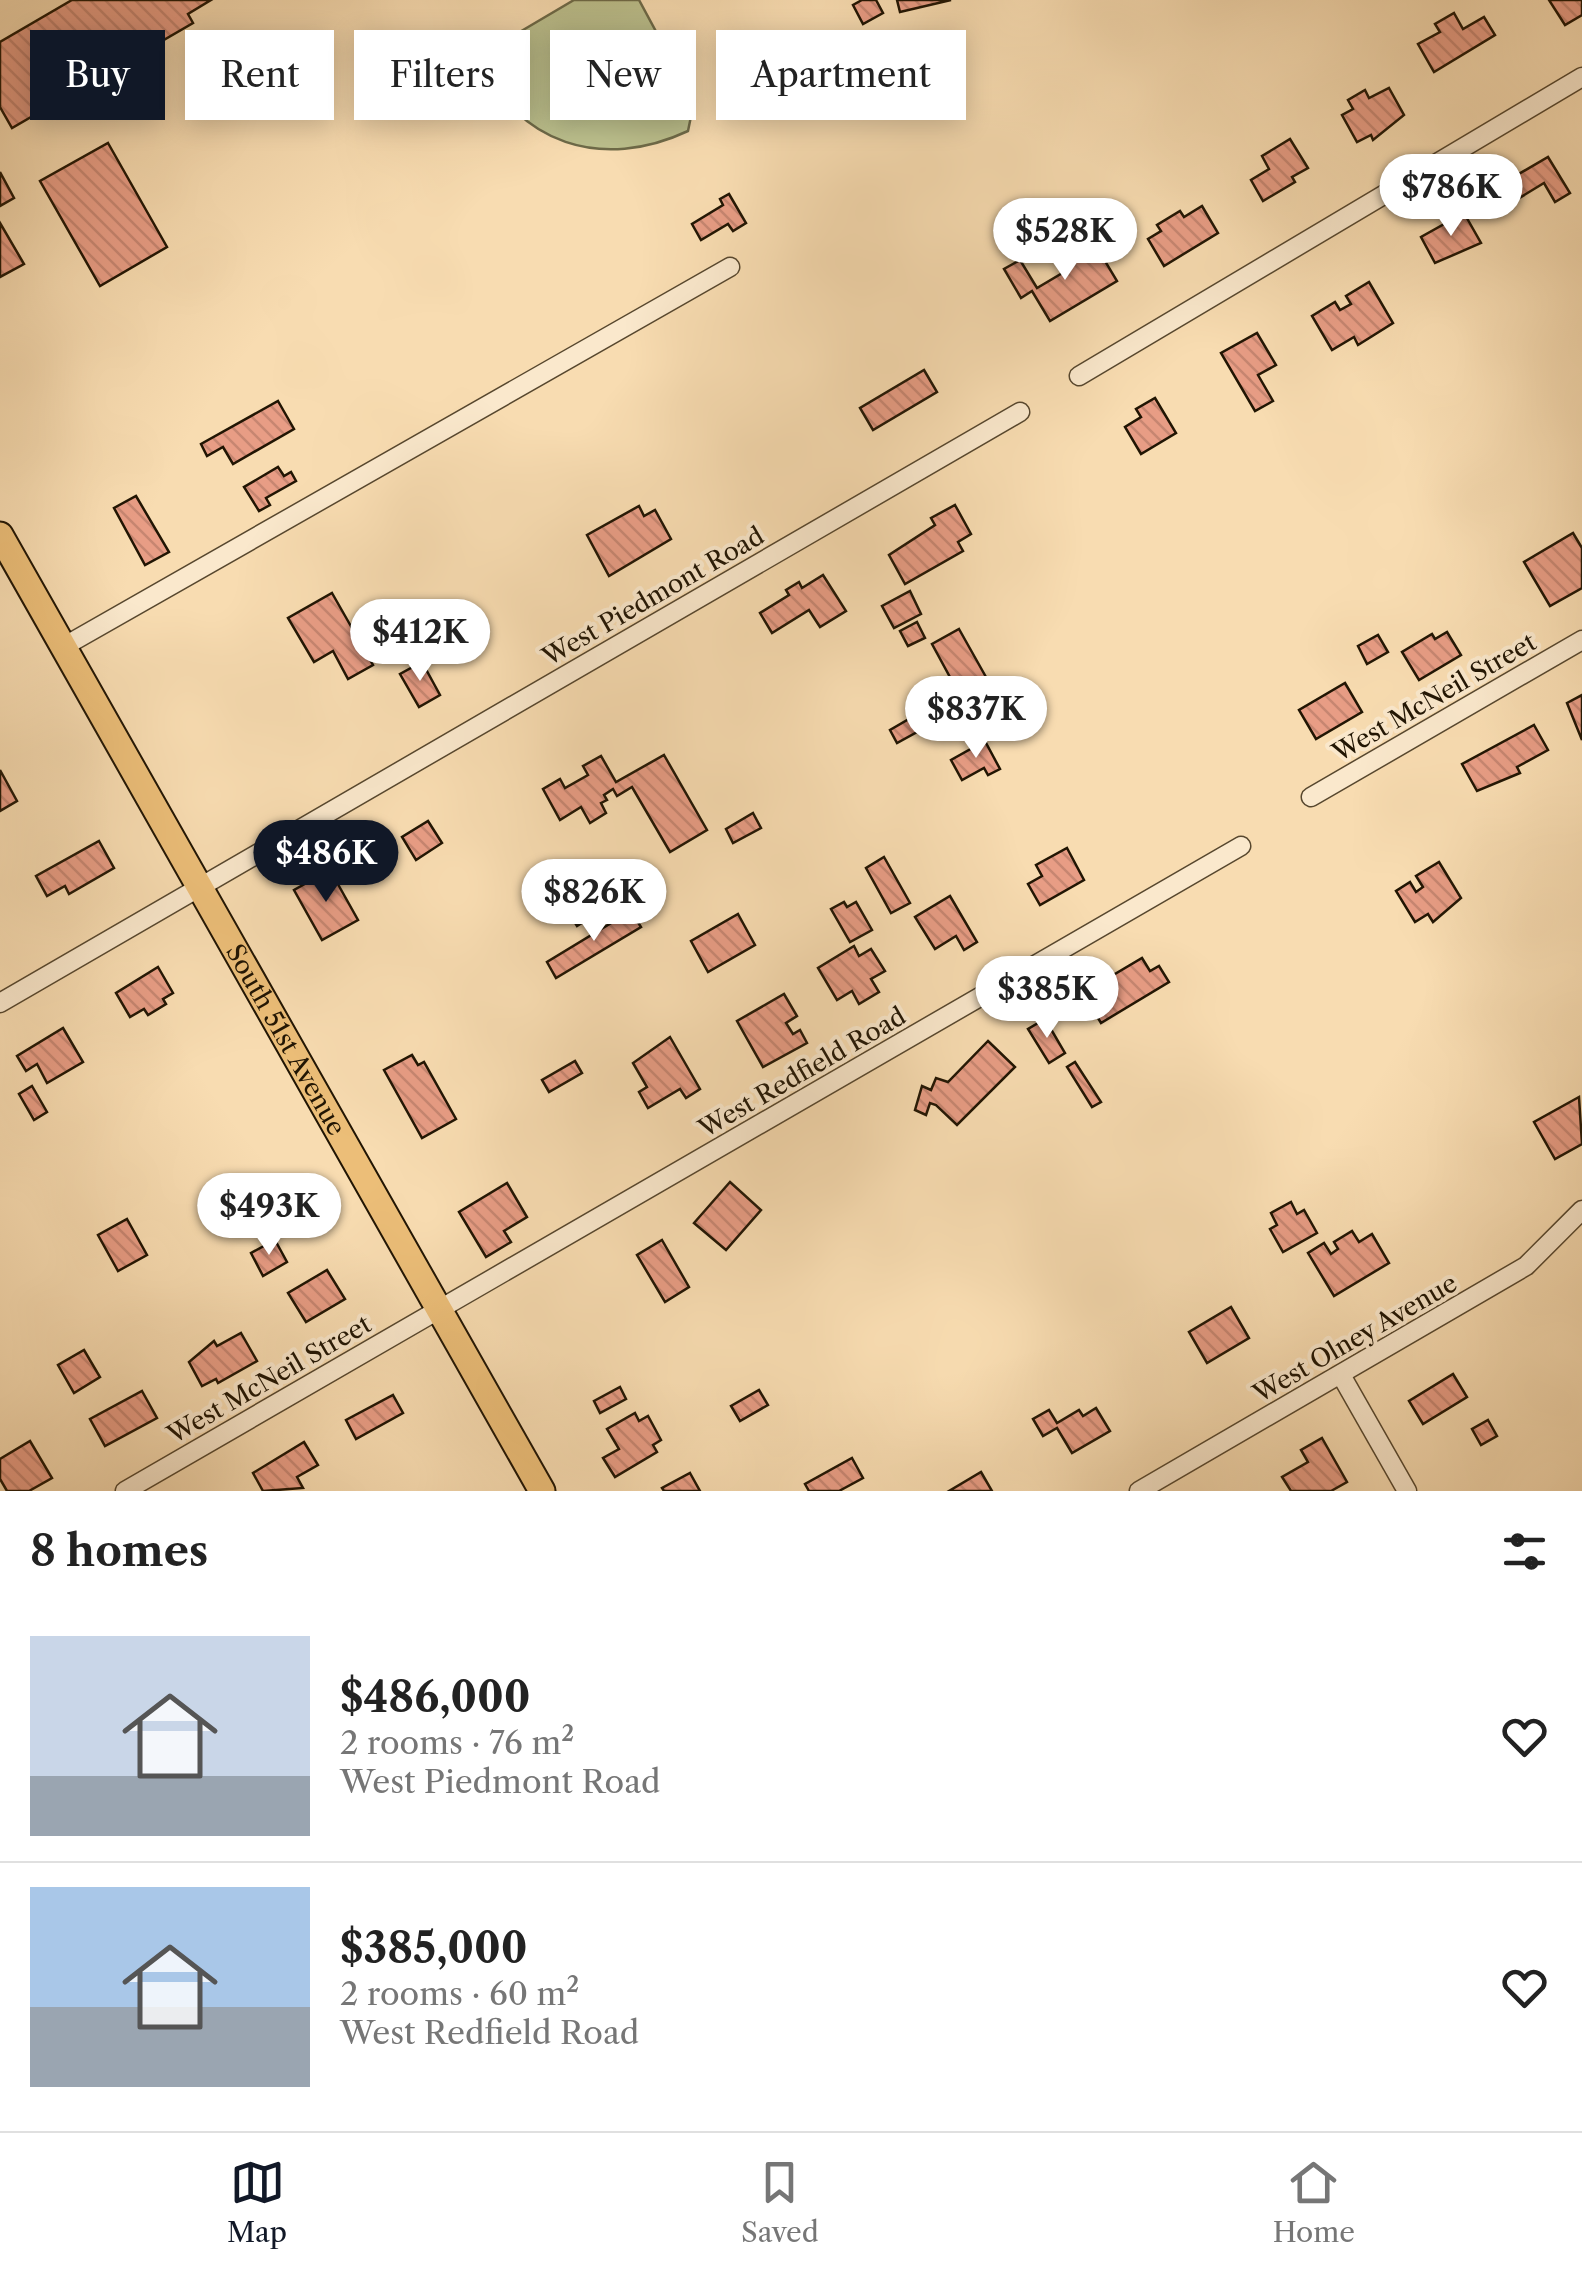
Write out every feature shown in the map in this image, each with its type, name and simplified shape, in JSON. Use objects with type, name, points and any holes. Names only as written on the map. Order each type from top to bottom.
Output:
[{"type":"main road","name":"South 51st Avenue","points":[[0,534],[542,1491]]},
{"type":"street","points":[[1080,376],[1582,77]]},
{"type":"street","points":[[64,648],[730,266]]},
{"type":"street","name":"West Piedmont Road","points":[[0,1004],[1020,412]]},
{"type":"street","name":"West McNeil Street","points":[[1311,797],[1582,640]]},
{"type":"street","name":"West Redfield Road","points":[[440,1312],[1241,846]]},
{"type":"street","name":"West Olney Avenue","points":[[1140,1491],[1526,1266],[1582,1210]]},
{"type":"street","name":"West McNeil Street","points":[[125,1491],[440,1312]]},
{"type":"street","points":[[1342,1375],[1408,1491]]},
{"type":"green space","points":[[574,0],[639,0],[655,30],[550,30],[550,120],[690,120],[688,131],[625,149],[566,142],[539,129],[527,120],[530,30],[523,30]]},
{"type":"building","points":[[72,0],[211,0],[188,14],[193,23],[165,39],[165,30],[30,30],[30,118],[12,128],[0,107],[0,42]]},
{"type":"building","points":[[876,0],[883,13],[863,24],[853,5]]},
{"type":"building","points":[[897,0],[951,0],[900,12]]},
{"type":"building","points":[[1549,0],[1582,0],[1582,15],[1565,25]]},
{"type":"building","points":[[1454,13],[1463,29],[1484,17],[1495,35],[1434,72],[1418,44],[1440,32],[1435,24]]},
{"type":"building","points":[[1389,88],[1404,115],[1373,140],[1371,135],[1357,142],[1342,115],[1353,109],[1348,100],[1365,90],[1369,98]]},
{"type":"building","points":[[1290,139],[1308,168],[1292,177],[1295,182],[1263,201],[1251,180],[1269,169],[1262,156]]},
{"type":"building","points":[[108,143],[167,247],[100,286],[40,181]]},
{"type":"building","points":[[1548,157],[1570,193],[1555,202],[1544,183],[1516,200],[1505,182]]},
{"type":"building","points":[[0,172],[14,198],[0,206]]},
{"type":"building","points":[[729,194],[746,223],[733,231],[728,224],[701,240],[692,224],[723,205],[720,199]]},
{"type":"building","points":[[1202,206],[1218,233],[1164,266],[1148,239],[1161,231],[1157,225],[1180,211],[1184,217]]},
{"type":"building","points":[[1464,213],[1481,243],[1435,263],[1421,237]]},
{"type":"building","points":[[0,223],[24,264],[0,277]]},
{"type":"building","points":[[1099,251],[1117,281],[1050,321],[1032,291],[1021,298],[1004,269],[1020,260],[1037,288],[1064,272],[1061,266],[1085,252],[1089,257]]},
{"type":"building","points":[[1369,282],[1393,323],[1358,345],[1354,337],[1332,350],[1312,316],[1335,302],[1340,310],[1351,304],[1346,296]]},
{"type":"building","points":[[1257,333],[1276,365],[1258,375],[1273,401],[1255,411],[1221,353]]},
{"type":"building","points":[[924,370],[937,392],[873,430],[860,408]]},
{"type":"building","points":[[1155,398],[1176,433],[1141,454],[1125,427],[1141,417],[1136,409]]},
{"type":"building","points":[[278,401],[294,429],[233,464],[223,447],[207,456],[201,444]]},
{"type":"building","points":[[278,467],[284,476],[291,472],[296,481],[266,498],[270,505],[259,511],[244,487]]},
{"type":"building","points":[[136,496],[169,552],[145,565],[114,508]]},
{"type":"building","points":[[955,505],[971,534],[958,542],[963,551],[905,584],[889,555],[935,525],[931,518]]},
{"type":"building","points":[[639,506],[644,516],[655,510],[671,539],[609,576],[587,535]]},
{"type":"building","points":[[1573,533],[1582,548],[1582,588],[1550,606],[1524,562]]},
{"type":"building","points":[[823,575],[846,611],[820,627],[809,610],[772,633],[760,613],[789,595],[786,590],[799,582],[802,588]]},
{"type":"building","points":[[910,591],[921,614],[894,628],[882,606]]},
{"type":"building","points":[[332,593],[373,665],[348,679],[333,651],[314,662],[288,618]]},
{"type":"building","points":[[917,622],[925,638],[908,646],[900,631]]},
{"type":"building","points":[[959,629],[991,686],[963,701],[932,644]]},
{"type":"building","points":[[1447,632],[1461,655],[1419,680],[1402,652],[1432,634],[1435,639]]},
{"type":"building","points":[[1378,635],[1388,652],[1367,664],[1358,646]]},
{"type":"building","points":[[422,662],[440,695],[419,707],[400,674]]},
{"type":"building","points":[[1345,683],[1362,712],[1316,739],[1299,710]]},
{"type":"building","points":[[1582,695],[1582,740],[1567,703]]},
{"type":"building","points":[[909,719],[917,732],[897,743],[890,730]]},
{"type":"building","points":[[1534,725],[1548,750],[1517,767],[1520,773],[1477,791],[1462,764]]},
{"type":"building","points":[[985,741],[1000,769],[988,775],[984,768],[962,780],[951,760]]},
{"type":"building","points":[[664,755],[707,830],[670,852],[632,787],[617,796],[613,789],[604,795],[607,800],[601,803],[606,813],[590,823],[581,807],[560,820],[543,789],[560,779],[565,788],[588,775],[583,766],[601,756],[616,782]]},
{"type":"building","points":[[0,770],[17,801],[0,811]]},
{"type":"building","points":[[753,813],[761,828],[733,843],[726,829]]},
{"type":"building","points":[[428,821],[442,843],[416,860],[402,837]]},
{"type":"building","points":[[99,841],[114,868],[69,894],[65,886],[47,896],[36,876]]},
{"type":"building","points":[[1067,848],[1084,880],[1040,905],[1028,884],[1042,876],[1036,865]]},
{"type":"building","points":[[884,857],[910,903],[891,913],[866,868]]},
{"type":"building","points":[[1439,862],[1461,898],[1433,922],[1428,914],[1415,922],[1396,891],[1410,882],[1416,892],[1423,887],[1416,876]]},
{"type":"building","points":[[566,869],[594,915],[577,926],[548,879]]},
{"type":"building","points":[[330,870],[358,920],[322,940],[294,890]]},
{"type":"building","points":[[950,896],[977,942],[964,950],[956,936],[935,949],[915,917]]},
{"type":"building","points":[[844,902],[847,907],[856,902],[872,930],[850,942],[831,909]]},
{"type":"building","points":[[631,911],[641,927],[556,978],[547,962]]},
{"type":"building","points":[[738,914],[755,945],[708,972],[691,941]]},
{"type":"building","points":[[854,946],[859,956],[871,949],[885,971],[871,979],[879,992],[859,1004],[852,991],[837,1000],[818,968]]},
{"type":"building","points":[[1142,958],[1150,971],[1159,966],[1169,982],[1101,1023],[1083,993]]},
{"type":"building","points":[[158,967],[173,993],[163,999],[166,1004],[148,1015],[144,1009],[130,1017],[116,993]]},
{"type":"building","points":[[784,994],[797,1016],[786,1023],[793,1034],[800,1030],[807,1043],[763,1067],[737,1021]]},
{"type":"building","points":[[1045,1019],[1065,1053],[1049,1063],[1028,1029]]},
{"type":"building","points":[[63,1028],[83,1062],[47,1083],[37,1064],[26,1071],[17,1056]]},
{"type":"building","points":[[670,1037],[700,1089],[686,1098],[680,1089],[648,1108],[639,1092],[647,1087],[633,1063]]},
{"type":"building","points":[[988,1041],[1015,1067],[957,1125],[936,1105],[930,1103],[926,1115],[915,1110],[922,1086],[931,1090],[936,1078],[948,1082]]},
{"type":"building","points":[[412,1055],[418,1065],[424,1062],[456,1119],[422,1138],[384,1070]]},
{"type":"building","points":[[575,1061],[582,1073],[549,1092],[542,1080]]},
{"type":"building","points":[[1075,1062],[1101,1102],[1092,1107],[1067,1067]]},
{"type":"building","points":[[32,1086],[47,1112],[34,1120],[19,1094]]},
{"type":"building","points":[[1579,1097],[1582,1144],[1555,1159],[1534,1122]]},
{"type":"building","points":[[730,1182],[761,1210],[726,1250],[694,1223]]},
{"type":"building","points":[[507,1183],[527,1217],[504,1231],[511,1242],[486,1257],[459,1212]]},
{"type":"building","points":[[1291,1202],[1297,1214],[1304,1210],[1317,1233],[1283,1252],[1270,1229],[1277,1225],[1271,1213]]},
{"type":"building","points":[[127,1219],[147,1255],[118,1271],[98,1235]]},
{"type":"building","points":[[1352,1231],[1359,1242],[1372,1234],[1389,1263],[1334,1296],[1308,1253],[1324,1243],[1331,1254],[1338,1249],[1334,1242]]},
{"type":"building","points":[[275,1240],[287,1262],[263,1276],[251,1253]]},
{"type":"building","points":[[662,1240],[689,1287],[665,1302],[637,1255]]},
{"type":"building","points":[[327,1270],[345,1299],[306,1322],[288,1293]]},
{"type":"building","points":[[1231,1307],[1249,1338],[1207,1363],[1189,1332]]},
{"type":"building","points":[[241,1333],[257,1361],[218,1383],[216,1379],[202,1386],[189,1362],[214,1341],[217,1346]]},
{"type":"building","points":[[84,1350],[100,1377],[74,1393],[58,1365]]},
{"type":"building","points":[[1453,1374],[1467,1397],[1423,1424],[1409,1401]]},
{"type":"building","points":[[620,1387],[626,1399],[600,1413],[594,1401]]},
{"type":"building","points":[[759,1390],[768,1405],[740,1421],[731,1406]]},
{"type":"building","points":[[142,1391],[157,1418],[105,1446],[90,1419]]},
{"type":"building","points":[[393,1395],[403,1413],[356,1439],[346,1420]]},
{"type":"building","points":[[1096,1408],[1110,1431],[1072,1453],[1057,1428],[1043,1436],[1033,1419],[1049,1410],[1057,1423],[1079,1410],[1083,1416]]},
{"type":"building","points":[[635,1413],[639,1421],[648,1416],[661,1440],[653,1445],[657,1452],[615,1477],[603,1458],[619,1449],[607,1429]]},
{"type":"building","points":[[1488,1420],[1497,1436],[1481,1445],[1472,1429]]},
{"type":"building","points":[[1322,1438],[1347,1482],[1331,1491],[1291,1491],[1282,1477],[1308,1462],[1301,1450]]},
{"type":"building","points":[[30,1441],[52,1478],[29,1491],[7,1491],[0,1479],[0,1459]]},
{"type":"building","points":[[304,1442],[318,1465],[297,1477],[303,1488],[263,1491],[253,1473]]},
{"type":"building","points":[[852,1458],[863,1478],[839,1491],[809,1491],[805,1484]]},
{"type":"building","points":[[981,1472],[992,1491],[949,1491]]},
{"type":"building","points":[[690,1473],[700,1491],[662,1488]]}]
